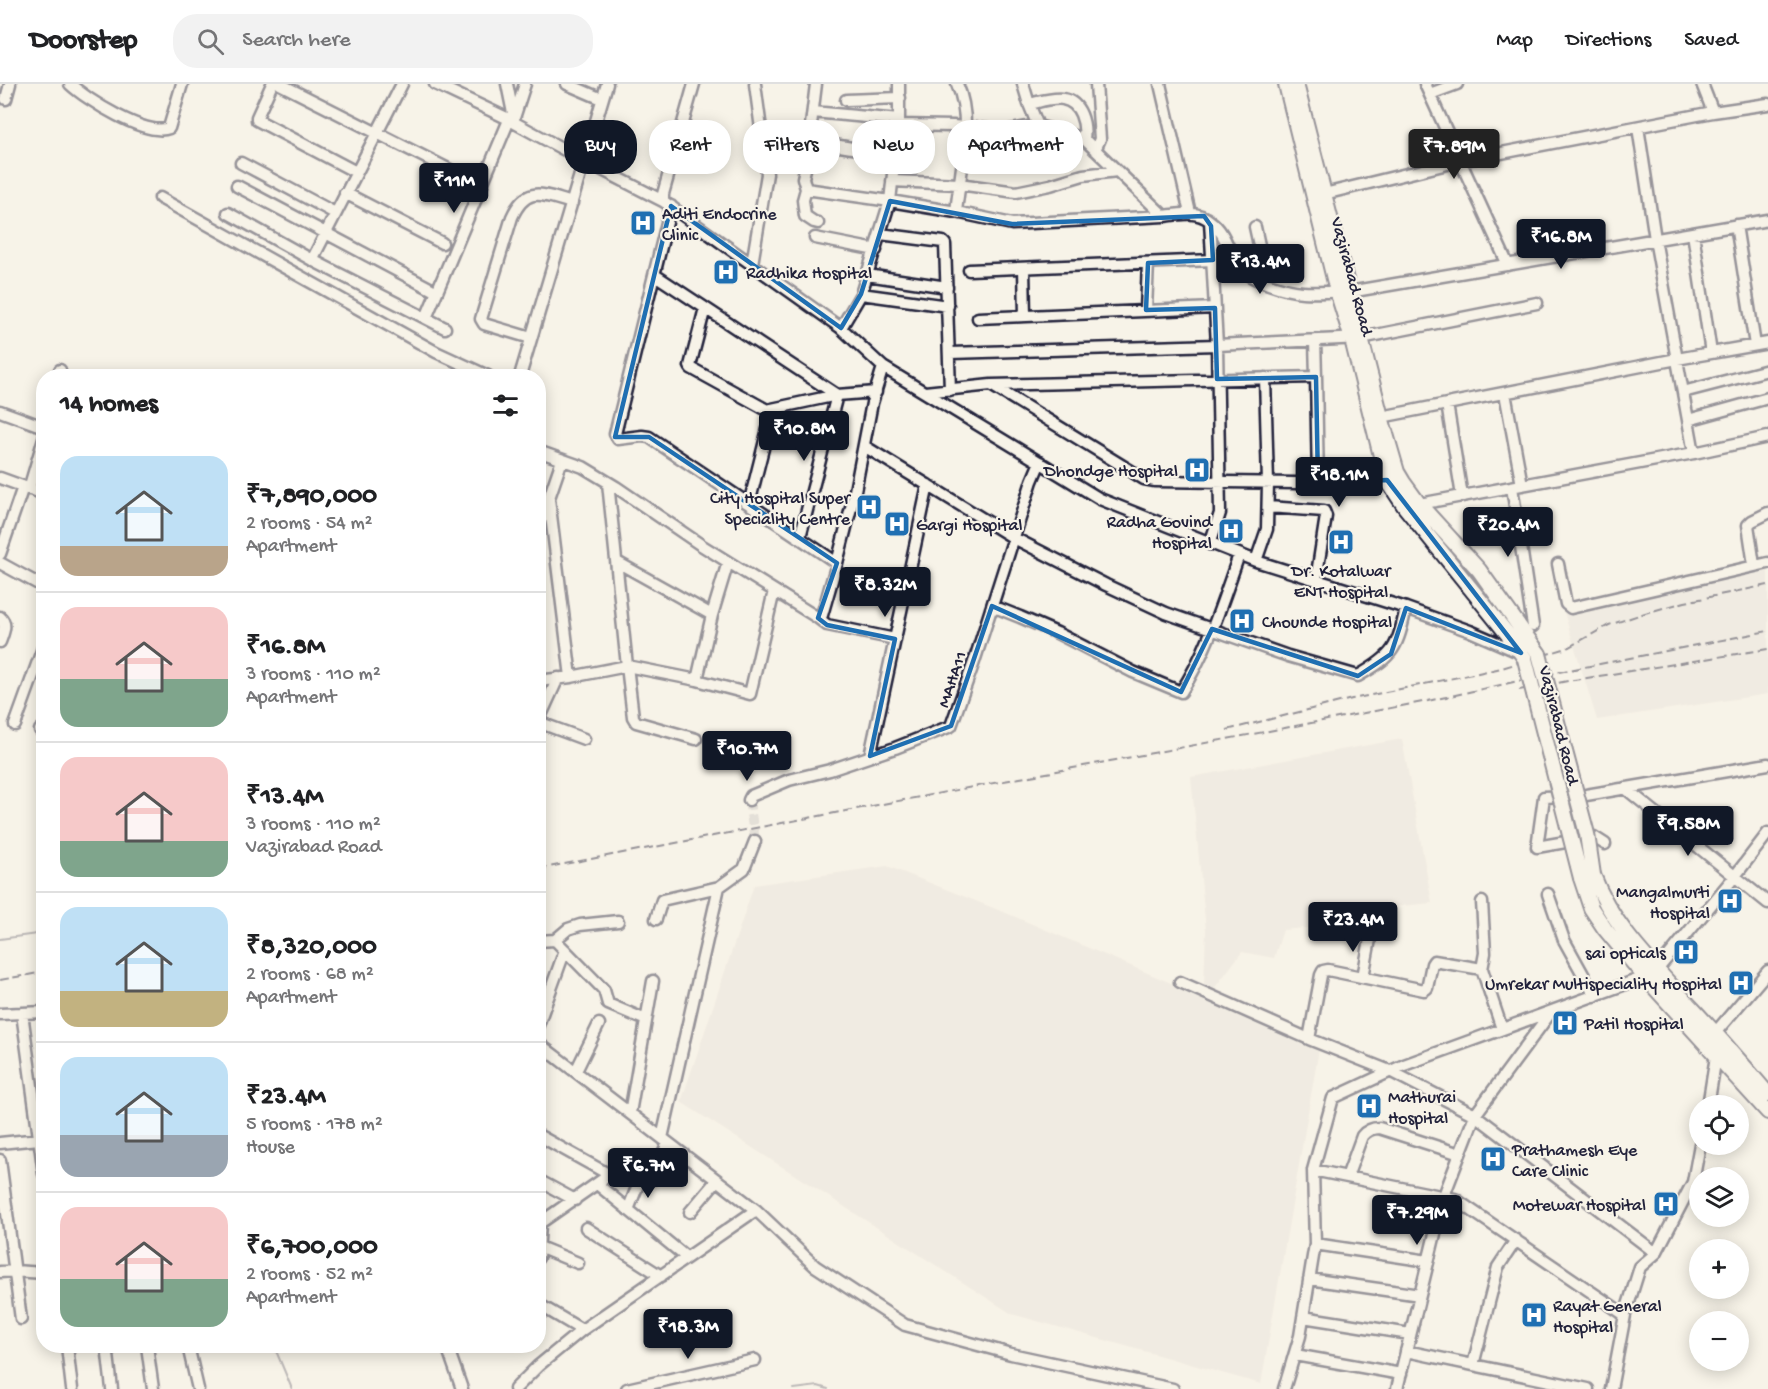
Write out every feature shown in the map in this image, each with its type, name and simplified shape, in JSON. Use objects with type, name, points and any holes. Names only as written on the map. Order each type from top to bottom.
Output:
[{"type":"main road","name":"Vazirabad Road","points":[[1286,84],[1393,478],[1405,507],[1523,656],[1587,876]]},
{"type":"main road","name":"Vazirabad Road","points":[[1296,84],[1324,194],[1343,292]]},
{"type":"main road","name":"Vazirabad Road","points":[[1356,338],[1381,417],[1393,478],[1479,570],[1539,654],[1587,834],[1587,876],[1591,908],[1605,930],[1651,974],[1689,1004],[1768,1094]]},
{"type":"main road","name":"Vazirabad Road","points":[[1651,974],[1678,1014],[1768,1112]]},
{"type":"main road","points":[[1678,1014],[1689,1004]]},
{"type":"street","points":[[6,99],[10,84]]},
{"type":"street","points":[[70,84],[104,108],[128,121],[165,129],[169,128],[182,84]]},
{"type":"street","points":[[272,84],[257,120],[356,172]]},
{"type":"street","points":[[280,84],[468,179]]},
{"type":"street","points":[[309,281],[325,233],[402,84]]},
{"type":"street","points":[[507,84],[512,120]]},
{"type":"street","points":[[426,318],[512,120],[525,84]]},
{"type":"street","points":[[567,84],[602,99]]},
{"type":"street","points":[[596,120],[607,84]]},
{"type":"street","points":[[752,264],[766,174],[755,84]]},
{"type":"street","points":[[812,120],[816,84]]},
{"type":"street","points":[[898,120],[899,84]]},
{"type":"street","points":[[957,84],[965,120]]},
{"type":"street","points":[[1023,84],[1036,120]]},
{"type":"street","points":[[1095,150],[1101,139],[1096,84]]},
{"type":"street","points":[[1160,84],[1190,213]]},
{"type":"street","points":[[1457,84],[1427,89],[1508,265]]},
{"type":"street","points":[[1702,84],[1713,112]]},
{"type":"street","points":[[690,85],[663,194],[667,204],[655,275],[615,437],[618,439],[649,437],[837,563]]},
{"type":"street","points":[[442,86],[512,120],[564,149]]},
{"type":"street","points":[[846,100],[900,98]]},
{"type":"street","points":[[1029,104],[1056,99],[1070,101],[1076,106],[1085,126],[1084,139],[1164,216]]},
{"type":"street","points":[[1324,194],[1460,161],[1713,112],[1768,104]]},
{"type":"street","points":[[813,112],[881,120]]},
{"type":"street","points":[[1638,127],[1655,239],[1694,453]]},
{"type":"street","points":[[241,163],[335,213]]},
{"type":"street","points":[[892,181],[959,184],[1016,192],[1083,175],[1117,171]]},
{"type":"street","points":[[522,369],[581,174]]},
{"type":"street","points":[[610,174],[667,204],[841,328],[884,367],[1100,499],[1239,555],[1406,608],[1470,631],[1523,656]]},
{"type":"street","points":[[804,174],[806,189],[803,200],[806,216],[818,223]]},
{"type":"street","points":[[841,328],[861,294],[876,250],[890,201],[893,174]]},
{"type":"street","points":[[956,212],[960,174]]},
{"type":"street","points":[[237,186],[437,292]]},
{"type":"street","points":[[806,189],[956,212],[1012,224],[1190,213],[1204,216],[1220,228],[1243,272]]},
{"type":"street","points":[[345,193],[442,243]]},
{"type":"street","points":[[531,338],[484,324],[481,319],[512,217],[518,205],[523,199],[537,195],[572,203]]},
{"type":"street","points":[[159,198],[436,352],[473,369]]},
{"type":"street","points":[[228,213],[315,262],[445,328]]},
{"type":"street","points":[[969,270],[1148,263],[1213,264],[1297,291],[1343,292],[1768,220]]},
{"type":"street","points":[[1210,221],[1217,345],[1220,483],[1220,513],[1210,544]]},
{"type":"street","points":[[1736,225],[1755,345]]},
{"type":"street","points":[[1255,227],[1263,261],[1263,281]]},
{"type":"street","points":[[1693,233],[1711,353]]},
{"type":"street","points":[[880,234],[943,242],[951,390]]},
{"type":"street","points":[[815,238],[876,250]]},
{"type":"street","points":[[1146,310],[1148,263]]},
{"type":"street","points":[[1024,268],[1025,316]]},
{"type":"street","points":[[655,275],[837,395]]},
{"type":"street","points":[[867,275],[947,287]]},
{"type":"street","points":[[861,294],[948,306]]},
{"type":"street","points":[[950,353],[1217,345],[1356,338],[1537,303]]},
{"type":"street","points":[[705,308],[691,368],[767,410],[837,395],[876,392]]},
{"type":"street","points":[[978,318],[1215,308]]},
{"type":"street","points":[[1315,340],[1318,483]]},
{"type":"street","points":[[1381,417],[1768,343]]},
{"type":"street","points":[[818,618],[822,615],[837,563],[876,392],[884,367]]},
{"type":"street","points":[[1683,392],[1768,370]]},
{"type":"street","points":[[925,392],[991,385],[1316,377]]},
{"type":"street","points":[[1256,561],[1267,529],[1268,507],[1264,378]]},
{"type":"street","points":[[991,385],[1144,479],[1220,483],[1360,484],[1393,478]]},
{"type":"street","points":[[1505,393],[1533,626]]},
{"type":"street","points":[[800,537],[837,395]]},
{"type":"street","points":[[1688,420],[1768,398]]},
{"type":"street","points":[[1447,404],[1462,496]]},
{"type":"street","points":[[749,504],[773,409]]},
{"type":"street","points":[[0,411],[36,426]]},
{"type":"street","points":[[1405,507],[1694,453],[1768,436]]},
{"type":"street","points":[[864,446],[1014,538],[1106,585],[1156,609],[1288,656],[1358,676],[1391,654],[1399,638],[1406,608]]},
{"type":"street","points":[[0,554],[26,488],[36,453]]},
{"type":"street","points":[[546,455],[583,467],[827,625],[895,639]]},
{"type":"street","points":[[546,507],[562,460]]},
{"type":"street","name":"MAHA11","points":[[749,800],[751,796],[773,786],[830,770],[951,726],[1040,462]]},
{"type":"street","points":[[0,478],[36,491]]},
{"type":"street","points":[[608,483],[633,717],[636,722],[696,739]]},
{"type":"street","points":[[870,756],[928,485]]},
{"type":"street","points":[[549,499],[571,676]]},
{"type":"street","points":[[1268,507],[1324,511],[1326,516],[1316,580]]},
{"type":"street","points":[[1755,566],[1749,525],[1768,513]]},
{"type":"street","points":[[991,608],[1000,609],[1057,633],[1133,672],[1181,692],[1195,670],[1239,555]]},
{"type":"street","points":[[617,562],[712,615]]},
{"type":"street","points":[[698,680],[712,615],[728,562]]},
{"type":"street","points":[[1558,564],[1566,604],[1571,608],[1768,562]]},
{"type":"street","points":[[0,563],[36,583]]},
{"type":"street","points":[[546,680],[627,666],[698,680],[750,694],[774,591]]},
{"type":"street","points":[[0,617],[5,625],[0,642]]},
{"type":"street","points":[[15,725],[36,667]]},
{"type":"street","points":[[546,704],[558,678]]},
{"type":"street","points":[[546,725],[584,739]]},
{"type":"street","points":[[1605,844],[1594,837],[1537,847],[1544,797],[1586,795],[1768,764]]},
{"type":"street","points":[[1625,788],[1768,903]]},
{"type":"street","points":[[1284,1389],[1300,1336],[1315,1244],[1313,1170],[1333,1098],[1404,1065],[1651,974],[1735,876],[1768,833]]},
{"type":"street","points":[[656,919],[662,900],[719,887],[744,869],[755,841]]},
{"type":"street","points":[[546,1219],[612,1173],[652,1179],[665,1140],[719,887]]},
{"type":"street","points":[[1548,894],[1564,940],[1595,996]]},
{"type":"street","points":[[1482,902],[1485,951],[1482,969],[1502,1029]]},
{"type":"street","points":[[546,941],[555,940],[568,929],[580,925],[618,921]]},
{"type":"street","points":[[1363,978],[1371,934]]},
{"type":"street","points":[[555,940],[604,990],[608,1004],[646,1020]]},
{"type":"street","points":[[546,1003],[565,950]]},
{"type":"street","points":[[1309,1040],[1321,973],[1328,970],[1424,990],[1434,961],[1482,969]]},
{"type":"street","points":[[1715,1034],[1768,971]]},
{"type":"street","points":[[630,1113],[653,981]]},
{"type":"street","points":[[1180,982],[1309,1040],[1392,1072],[1475,1115],[1656,1253]]},
{"type":"street","points":[[0,1014],[36,1012]]},
{"type":"street","points":[[1397,1389],[1444,1197],[1475,1115],[1551,1012]]},
{"type":"street","points":[[22,1013],[36,1117]]},
{"type":"street","points":[[576,1071],[599,1024]]},
{"type":"street","points":[[546,1049],[756,1210],[815,1266],[905,1325],[1011,1354],[1173,1389]]},
{"type":"street","points":[[1710,1095],[1716,1056]]},
{"type":"street","points":[[1347,1177],[1362,1136],[1372,1128],[1379,1128],[1460,1154]]},
{"type":"street","points":[[0,1143],[36,1139]]},
{"type":"street","points":[[546,1139],[610,1175]]},
{"type":"street","points":[[1611,1389],[1625,1315],[1640,1267],[1656,1253],[1693,1182],[1698,1155]]},
{"type":"street","points":[[0,1160],[21,1319]]},
{"type":"street","points":[[1313,1170],[1455,1199],[1625,1315]]},
{"type":"street","points":[[628,1210],[640,1177]]},
{"type":"street","points":[[690,1212],[717,1180]]},
{"type":"street","points":[[546,1184],[575,1200]]},
{"type":"street","points":[[597,1184],[686,1257]]},
{"type":"street","points":[[515,1389],[538,1365],[582,1330],[756,1210]]},
{"type":"street","points":[[586,1228],[661,1276]]},
{"type":"street","points":[[1473,1365],[1498,1267],[1516,1240]]},
{"type":"street","points":[[1315,1244],[1428,1261]]},
{"type":"street","points":[[546,1250],[578,1263]]},
{"type":"street","points":[[0,1272],[36,1272]]},
{"type":"street","points":[[1309,1279],[1420,1295]]},
{"type":"street","points":[[546,1309],[582,1330]]},
{"type":"street","points":[[1303,1317],[1410,1334]]},
{"type":"street","points":[[1406,1351],[1588,1389]]},
{"type":"street","points":[[68,1353],[72,1389]]},
{"type":"street","points":[[108,1353],[112,1389]]},
{"type":"street","points":[[148,1353],[153,1389]]},
{"type":"street","points":[[190,1353],[198,1389]]},
{"type":"street","points":[[449,1353],[462,1389]]},
{"type":"street","points":[[1295,1354],[1401,1374]]},
{"type":"street","points":[[627,1389],[755,1360]]},
{"type":"highlighted area","points":[[890,201],[1012,224],[1204,216],[1211,226],[1213,260],[1148,263],[1146,310],[1215,308],[1217,379],[1316,377],[1318,483],[1387,480],[1521,653],[1406,608],[1391,654],[1358,676],[1212,629],[1181,692],[992,606],[951,726],[870,756],[895,639],[827,625],[818,618],[837,563],[649,437],[615,437],[671,206],[841,328],[861,294]]},
{"type":"shaded area","points":[[1768,567],[1768,694],[1597,720],[1563,609]]},
{"type":"shaded area","points":[[1402,739],[1432,903],[1358,910],[1358,923],[1283,930],[1274,958],[1242,952],[1213,990],[1204,985],[1206,930],[1191,777]]},
{"type":"shaded area","points":[[887,866],[1006,913],[1178,986],[1205,993],[1319,1049],[1261,1384],[1012,1314],[681,1102],[754,885]]},
{"type":"waterway","points":[[0,939],[36,934]]},
{"type":"waterway","points":[[277,1353],[292,1389]]},
{"type":"waterway","points":[[794,1389],[818,1386],[828,1389]]},
{"type":"tunnel","points":[[749,800],[755,841]]},
{"type":"railway","points":[[1227,730],[1352,699],[1502,668],[1567,648],[1609,625],[1645,613],[1685,602],[1768,585]]},
{"type":"railway","points":[[546,867],[1428,701],[1559,672],[1768,631]]},
{"type":"railway","points":[[1519,690],[1768,649]]},
{"type":"railway","points":[[0,980],[36,973]]},
{"type":"place","name":"Aditi Endocrine Clinic","points":[[643,223]]},
{"type":"place","name":"Radhika Hospital","points":[[726,272]]},
{"type":"place","name":"Dhondge Hospital","points":[[1197,470]]},
{"type":"place","name":"City Hospital Super Speciality Centre","points":[[869,507]]},
{"type":"place","name":"Gargi Hospital","points":[[897,524]]},
{"type":"place","name":"Radha Govind Hospital","points":[[1231,531]]},
{"type":"place","name":"Dr. Kotalwar ENT Hospital","points":[[1341,542]]},
{"type":"place","name":"Chounde Hospital","points":[[1242,621]]},
{"type":"place","name":"Mangalmurti Hospital","points":[[1730,901]]},
{"type":"place","name":"sai opticals","points":[[1686,952]]},
{"type":"place","name":"Umrekar Multispeciality Hospital","points":[[1741,983]]},
{"type":"place","name":"Patil Hospital","points":[[1565,1023]]},
{"type":"place","name":"Mathurai Hospital","points":[[1369,1106]]},
{"type":"place","name":"Prathamesh Eye Care Clinic","points":[[1493,1159]]},
{"type":"place","name":"Motewar Hospital","points":[[1666,1204]]},
{"type":"place","name":"Rayat General Hospital","points":[[1534,1315]]}]
